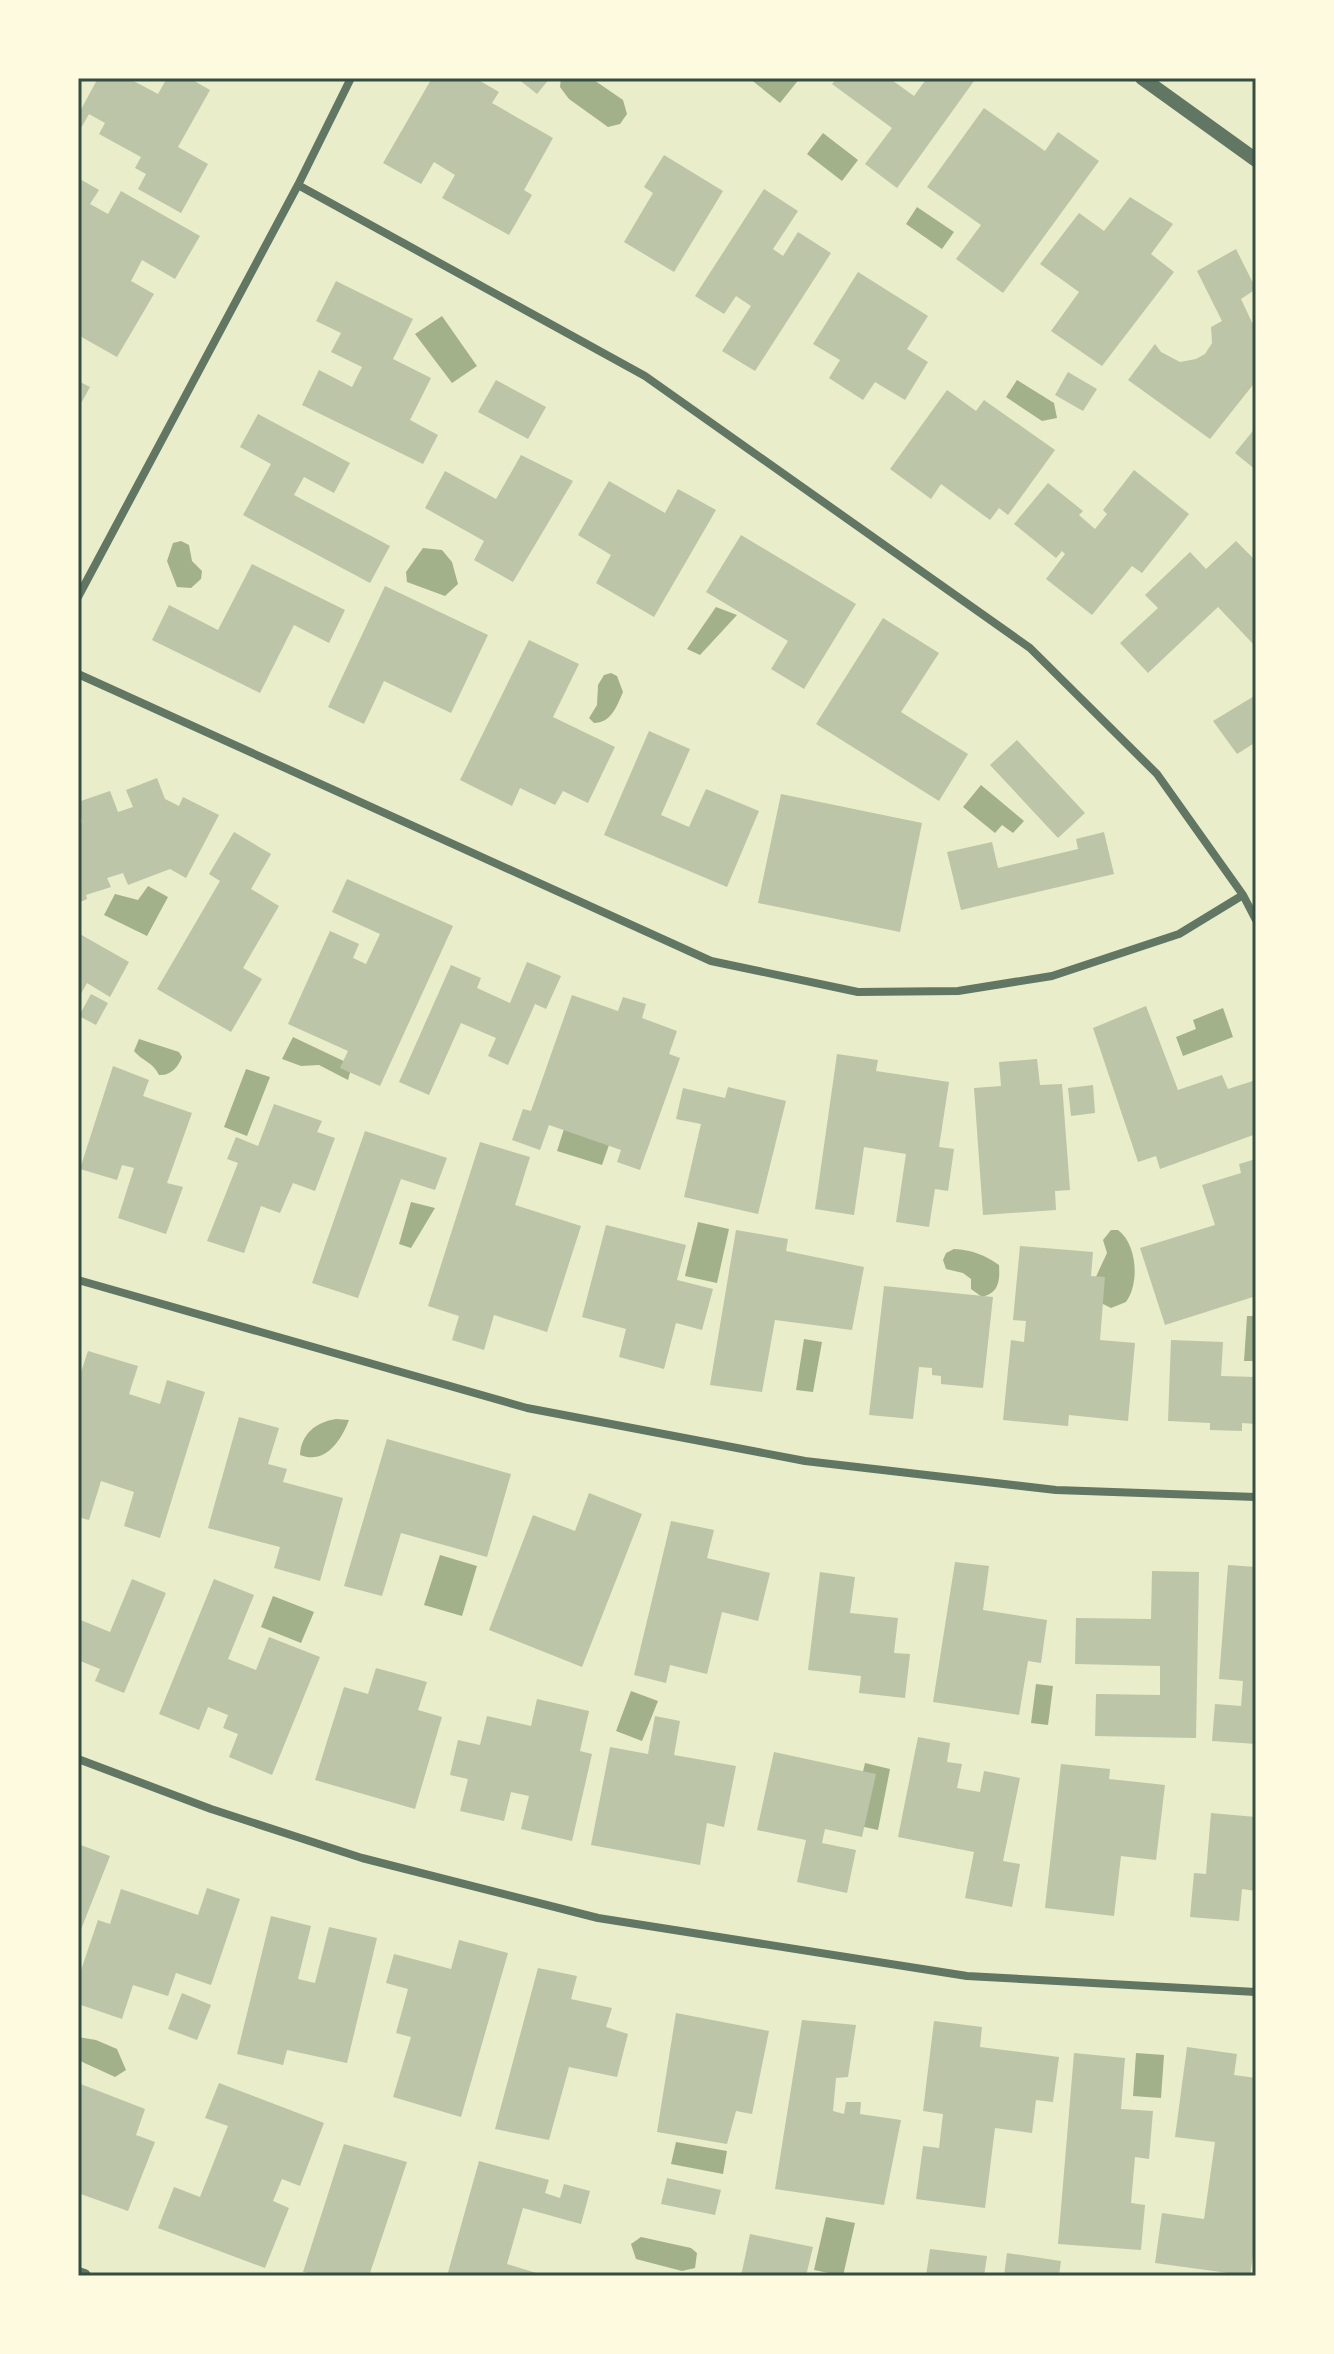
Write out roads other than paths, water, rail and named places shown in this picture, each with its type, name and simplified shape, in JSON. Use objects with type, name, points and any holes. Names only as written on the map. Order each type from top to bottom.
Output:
[{"type":"street","points":[[78,597],[298,185],[351,78]]},
{"type":"street","points":[[1142,78],[1256,160]]},
{"type":"street","points":[[298,185],[645,376],[1030,648],[1157,774],[1243,895],[1256,920]]},
{"type":"street","points":[[78,674],[711,961],[858,992],[958,991],[1052,976],[1179,934],[1243,895]]},
{"type":"street","points":[[78,1280],[527,1408],[805,1461],[1056,1490],[1256,1497]]},
{"type":"street","points":[[78,1759],[211,1809],[362,1858],[598,1918],[967,1976],[1256,1992]]},
{"type":"street","points":[[78,2274],[84,2276]]}]
